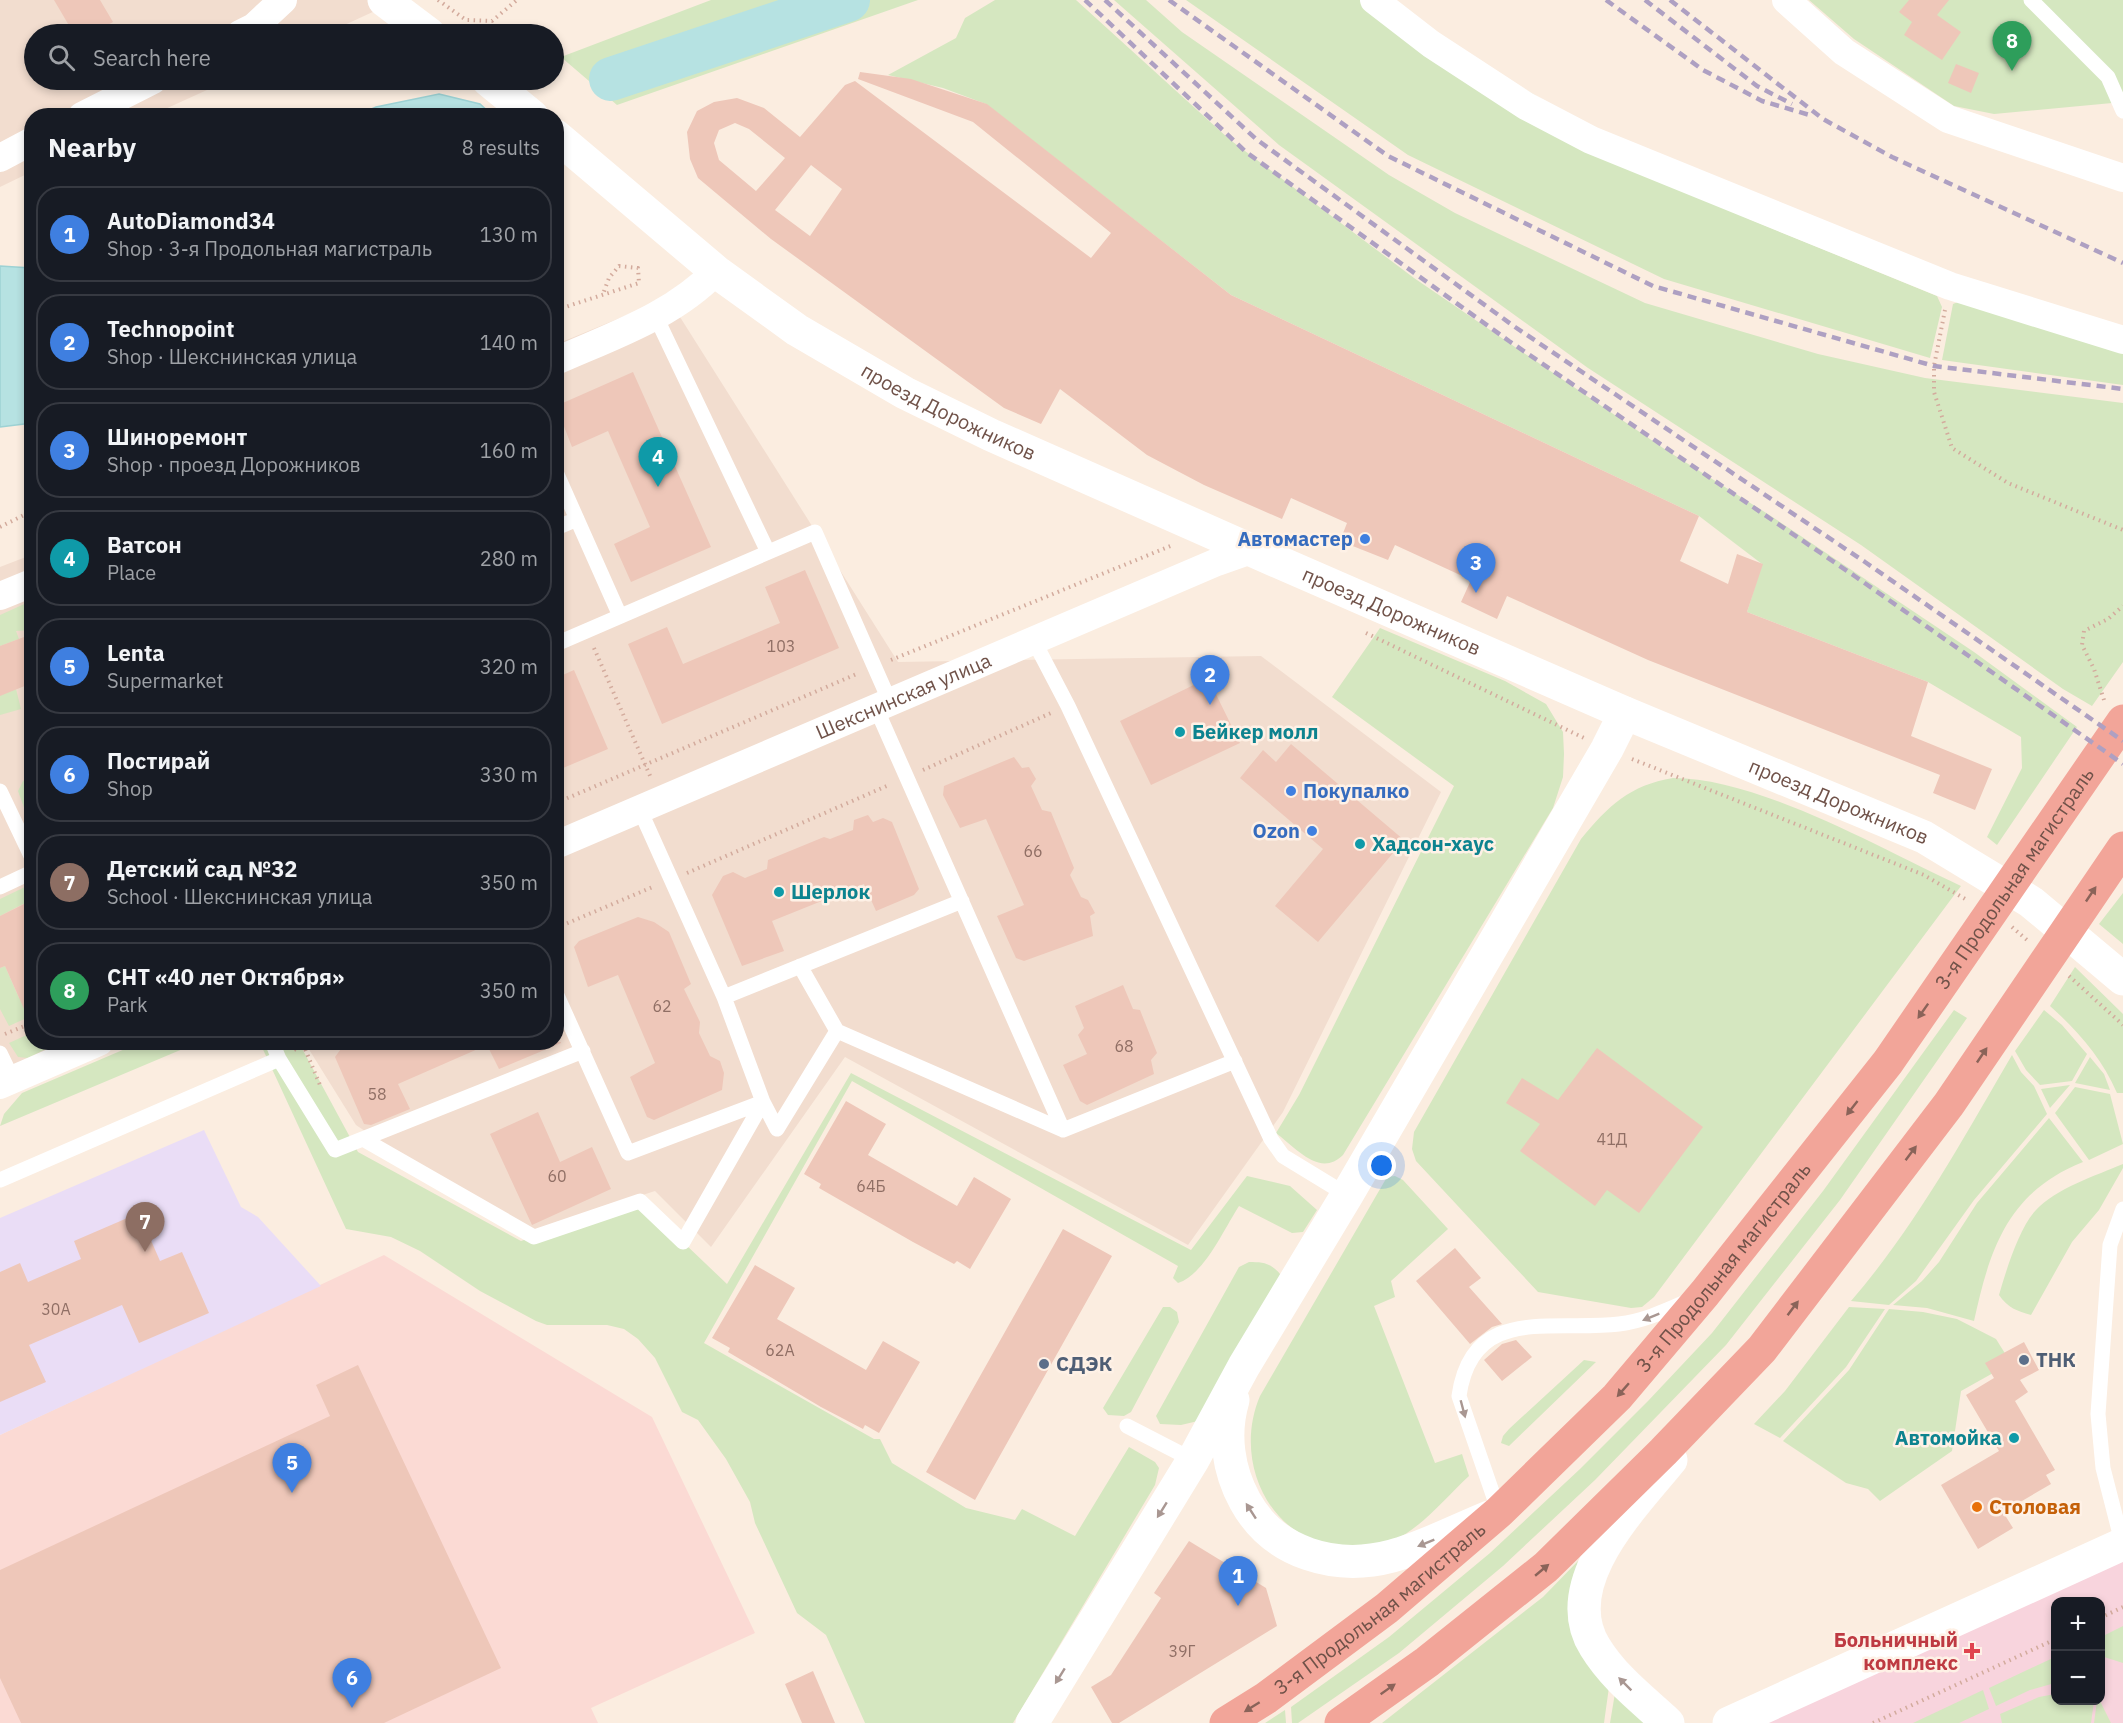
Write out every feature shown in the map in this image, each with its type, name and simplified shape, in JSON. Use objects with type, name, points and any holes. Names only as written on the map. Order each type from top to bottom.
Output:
[{"type":"highway","name":"3-я Продольная магистраль","points":[[1226,1723],[1266,1698],[1387,1608],[1499,1512],[1617,1397],[1705,1293],[1888,1062],[2123,721]]},
{"type":"highway","points":[[1341,1723],[1428,1662],[1546,1567],[1663,1452],[1762,1349],[1949,1104],[2123,848]]},
{"type":"main road","points":[[384,0],[416,24]]},
{"type":"main road","points":[[500,90],[522,108]]},
{"type":"main road","name":"проезд Дорожников","points":[[564,143],[716,271],[797,330],[905,393],[991,435],[1625,713],[1924,837],[2031,902],[2123,979]]},
{"type":"main road","points":[[1032,1723],[1193,1460],[1244,1366],[1347,1195],[1607,749],[1625,713]]},
{"type":"main road","points":[[1668,1723],[1623,1683],[1594,1645],[1584,1610],[1587,1586],[1594,1564],[1618,1525],[1762,1349]]},
{"type":"main road","points":[[1244,1366],[1229,1414],[1229,1451],[1233,1473],[1248,1507],[1261,1526],[1292,1549],[1328,1560],[1371,1560],[1392,1556],[1499,1512]]},
{"type":"main road","points":[[1729,1723],[2123,1545]]},
{"type":"street","points":[[257,24],[283,0]]},
{"type":"street","points":[[1374,0],[1431,45],[1526,106],[1592,140],[1950,286],[2123,340]]},
{"type":"street","points":[[1786,0],[1844,52],[1948,119],[2123,178]]},
{"type":"street","points":[[98,108],[133,90]]},
{"type":"street","points":[[0,158],[24,145]]},
{"type":"street","points":[[564,357],[656,317],[705,283],[716,271]]},
{"type":"street","name":"Шекснинская улица","points":[[564,843],[1251,550]]},
{"type":"street","points":[[0,596],[24,586]]},
{"type":"street","points":[[6,1083],[81,1050]]},
{"type":"lane","points":[[2031,0],[2108,77],[2123,111]]},
{"type":"lane","points":[[656,317],[768,552]]},
{"type":"lane","points":[[564,490],[621,616]]},
{"type":"lane","points":[[564,525],[577,519]]},
{"type":"lane","points":[[564,641],[815,532],[874,666],[883,705],[907,777],[1063,1130]]},
{"type":"lane","points":[[1034,641],[1068,706],[1269,1134],[1283,1156],[1347,1195]]},
{"type":"lane","points":[[0,791],[24,841]]},
{"type":"lane","points":[[651,805],[671,879],[724,997],[763,1102],[777,1129],[837,1031]]},
{"type":"lane","points":[[0,887],[24,876]]},
{"type":"lane","points":[[724,997],[962,901]]},
{"type":"lane","points":[[800,966],[837,1031],[1063,1130],[1235,1061]]},
{"type":"lane","points":[[564,1010],[628,1153],[763,1102]]},
{"type":"lane","points":[[275,1050],[335,1150],[583,1051]]},
{"type":"lane","points":[[0,1053],[6,1083]]},
{"type":"lane","points":[[0,1180],[279,1059]]},
{"type":"lane","points":[[363,1139],[534,1237],[640,1201],[683,1242],[763,1102]]},
{"type":"lane","points":[[2123,1209],[2110,1245],[2098,1414],[2103,1468],[2123,1545]]},
{"type":"lane","points":[[1499,1512],[1459,1396],[1462,1379],[1473,1354],[1494,1336],[1508,1329],[1544,1325],[1587,1327],[1643,1320],[1705,1293]]},
{"type":"lane","points":[[1127,1426],[1193,1460]]},
{"type":"path","points":[[438,0],[466,20],[492,21],[517,0]]},
{"type":"path","points":[[564,307],[639,283],[638,268],[619,266],[609,278],[603,294]]},
{"type":"path","points":[[1950,286],[1934,366],[1934,392],[1952,448],[2008,483],[2122,531]]},
{"type":"path","points":[[0,527],[24,516]]},
{"type":"path","points":[[564,800],[874,666],[1179,543]]},
{"type":"path","points":[[1358,630],[1607,749],[1924,875],[1972,903]]},
{"type":"path","points":[[587,631],[645,765],[651,805]]},
{"type":"path","points":[[564,925],[1068,706]]},
{"type":"path","points":[[2010,926],[2028,941]]},
{"type":"path","points":[[2063,972],[2123,1025]]},
{"type":"path","points":[[0,1036],[24,1026]]},
{"type":"path","points":[[2105,1616],[2123,1607]]},
{"type":"path","points":[[1873,1723],[2051,1641]]},
{"type":"shaded area","points":[[0,0],[385,0],[390,4],[347,24],[24,24],[24,90],[207,90],[167,108],[24,108],[24,175],[0,187]]},
{"type":"shaded area","points":[[668,298],[898,662],[1261,656],[1441,792],[1283,1112],[1188,1245],[845,1057],[711,1247],[655,1191],[519,1235],[356,1125],[309,1050],[564,1050],[564,341]]},
{"type":"shaded area","points":[[24,558],[24,1050],[100,1050],[0,1091],[0,567]]},
{"type":"shaded area","points":[[204,1130],[241,1207],[258,1217],[321,1286],[0,1435],[0,1218]]},
{"type":"shaded area","points":[[384,1255],[652,1417],[755,1633],[591,1708],[598,1723],[0,1723],[0,1435]]},
{"type":"shaded area","name":"Больничный комплекс","points":[[2123,1546],[2123,1723],[1729,1723]]},
{"type":"green space","points":[[711,0],[918,0],[617,105],[564,60],[564,56]]},
{"type":"green space","points":[[995,0],[1076,0],[1229,139],[1414,278],[1666,450],[1771,516],[1974,652],[2077,727],[1997,845],[1987,837],[2022,768],[2021,737],[1928,682],[1747,612],[1762,564],[1699,516],[1231,295],[986,104],[943,88],[888,75],[956,38],[965,18]]},
{"type":"green space","points":[[1114,0],[1146,0],[1182,32],[1389,175],[1455,213],[1645,303],[1818,354],[1925,378],[2123,403],[2123,662],[2092,706],[2063,689],[1861,545],[1588,368],[1279,145]]},
{"type":"green space","points":[[1186,0],[1371,0],[1749,219],[1937,296],[1942,307],[1930,358],[1664,279],[1408,155]]},
{"type":"green space","points":[[1809,0],[2123,0],[2123,102],[1994,114],[1954,106],[1854,39]]},
{"type":"green space","points":[[1963,300],[2123,349],[2123,385],[1942,360],[1953,304]]},
{"type":"green space","points":[[24,604],[24,630],[16,631],[19,639],[0,646],[0,615]]},
{"type":"green space","points":[[1380,628],[1505,681],[1546,704],[1563,732],[1563,777],[1553,808],[1343,1155],[1326,1163],[1308,1158],[1276,1133],[1299,1095],[1454,786],[1332,697]]},
{"type":"green space","points":[[0,687],[16,689],[21,709],[0,715]]},
{"type":"green space","points":[[1673,778],[1707,781],[1781,802],[1961,886],[1654,1297],[1642,1307],[1631,1308],[1538,1292],[1416,1161],[1412,1149],[1414,1132],[1581,839],[1621,799],[1644,786]]},
{"type":"green space","points":[[24,780],[24,808],[18,791]]},
{"type":"green space","points":[[24,887],[24,904],[0,916],[0,899]]},
{"type":"green space","points":[[2123,893],[2123,944],[2099,924]]},
{"type":"green space","points":[[5,966],[19,998],[24,1000],[24,1019],[9,1026],[0,1009],[0,968]]},
{"type":"green space","points":[[2075,967],[2123,1014],[2123,1093],[2117,1093],[2104,1068],[2088,1046],[2050,1006]]},
{"type":"green space","points":[[1954,1010],[1967,1018],[1840,1200],[1726,1345],[1595,1480],[1503,1566],[1399,1653],[1298,1723],[1292,1723],[1291,1707],[1389,1637],[1490,1553],[1580,1469],[1712,1333],[1823,1191]]},
{"type":"green space","points":[[2044,1010],[2062,1025],[2087,1054],[2072,1081],[2040,1085],[2026,1070],[2015,1051]]},
{"type":"green space","points":[[24,1036],[24,1050],[44,1050],[28,1058],[18,1057],[9,1043]]},
{"type":"green space","points":[[123,1050],[180,1050],[0,1126],[4,1114],[22,1093]]},
{"type":"green space","points":[[263,1050],[303,1050],[358,1152],[521,1241],[640,1201],[727,1284],[851,1073],[1191,1250],[1247,1176],[1290,1186],[1317,1210],[1303,1232],[1292,1233],[1239,1206],[1205,1261],[1196,1271],[1178,1283],[1173,1278],[1178,1266],[852,1081],[704,1343],[874,1439],[880,1439],[892,1463],[966,1508],[1015,1520],[1022,1509],[1075,1536],[1129,1447],[1155,1462],[1159,1468],[1155,1485],[1013,1723],[865,1723],[826,1635],[797,1613],[755,1523],[750,1502],[726,1459],[698,1420],[682,1412],[655,1358],[638,1339],[624,1329],[607,1325],[547,1325],[536,1321],[480,1291],[420,1251],[391,1237],[346,1229]]},
{"type":"green space","points":[[2012,1055],[2021,1072],[2034,1086],[2047,1114],[1974,1200],[1916,1281],[1889,1305],[1851,1301],[1917,1213]]},
{"type":"green space","points":[[2090,1057],[2104,1074],[2110,1090],[2075,1083]]},
{"type":"green space","points":[[2070,1085],[2050,1108],[2041,1089]]},
{"type":"green space","points":[[2075,1087],[2110,1094],[2123,1144],[2089,1160],[2055,1113]]},
{"type":"green space","points":[[2049,1118],[2083,1162],[2057,1174],[2037,1189],[2006,1225],[1987,1270],[1974,1321],[1927,1308],[1893,1305],[1922,1281],[1939,1262],[1977,1203]]},
{"type":"green space","points":[[2123,1164],[2123,1168],[2099,1210],[2072,1242],[2031,1315],[2009,1306],[1999,1295],[2019,1238],[2036,1210],[2065,1189]]},
{"type":"green space","points":[[1395,1176],[1403,1180],[1448,1229],[1391,1281],[1395,1297],[1374,1306],[1435,1463],[1462,1454],[1469,1476],[1423,1521],[1403,1536],[1377,1545],[1361,1547],[1324,1544],[1300,1533],[1280,1518],[1265,1497],[1255,1474],[1251,1448],[1252,1422],[1260,1396],[1387,1177]]},
{"type":"green space","points":[[1249,1262],[1263,1263],[1273,1267],[1280,1274],[1279,1282],[1198,1421],[1181,1425],[1160,1424],[1156,1416],[1239,1267]]},
{"type":"green space","points":[[1163,1307],[1170,1307],[1177,1312],[1179,1322],[1131,1412],[1124,1416],[1108,1415],[1103,1408]]},
{"type":"green space","points":[[1849,1307],[1885,1309],[1846,1367],[1780,1438],[1754,1424],[1785,1391]]},
{"type":"green space","points":[[1889,1309],[1923,1312],[1957,1319],[1996,1339],[2011,1363],[1961,1391],[1952,1451],[1880,1501],[1868,1489],[1846,1483],[1783,1441],[1849,1370]]},
{"type":"green space","points":[[1584,1360],[1596,1362],[1509,1446],[1501,1443],[1509,1429]]},
{"type":"green space","points":[[1578,1561],[1573,1585],[1609,1687],[1604,1723],[1382,1723],[1543,1597]]},
{"type":"green space","points":[[2123,1626],[2123,1663],[2105,1657],[2105,1635]]},
{"type":"green space","points":[[2051,1659],[2051,1684],[2030,1690],[1996,1706],[1989,1688]]},
{"type":"green space","points":[[1983,1690],[1989,1709],[1959,1723],[1913,1723]]},
{"type":"green space","points":[[1615,1693],[1653,1723],[1610,1723]]},
{"type":"green space","points":[[2051,1695],[2051,1705],[2093,1705],[2091,1723],[2002,1723],[2000,1714],[2039,1697]]},
{"type":"green space","points":[[2096,1705],[2102,1705],[2111,1723],[2094,1723]]},
{"type":"green space","points":[[1285,1710],[1286,1723],[1265,1723]]},
{"type":"water","points":[[439,94],[480,104],[484,108],[374,108]]},
{"type":"water","points":[[0,266],[24,268],[24,424],[0,427]]},
{"type":"building","points":[[54,0],[100,0],[113,22],[109,24],[68,24]]},
{"type":"building","points":[[1909,0],[1949,0],[1937,15],[1961,32],[1942,60],[1904,35],[1912,22],[1899,12]]},
{"type":"building","points":[[1956,64],[1979,73],[1971,93],[1948,83]]},
{"type":"building","points":[[860,72],[911,79],[987,104],[1231,295],[1699,516],[1680,561],[1728,584],[1737,554],[1763,564],[1747,612],[1928,682],[1911,736],[1992,769],[1975,810],[1933,793],[1940,775],[1648,660],[1507,596],[1497,619],[1461,602],[1471,580],[1395,545],[1388,560],[1340,541],[1347,523],[1291,498],[1282,519],[1204,485],[1147,455],[1060,389],[1041,424],[1004,408],[771,239],[698,178],[690,159],[687,132],[697,111],[714,102],[737,98],[764,108],[800,137],[845,85],[855,81],[1091,258],[1111,233],[973,122],[858,79]],"holes":[[[735,123],[749,129],[785,158],[756,191],[719,160],[714,143],[719,130]],[[811,165],[842,189],[810,236],[775,210]]]},
{"type":"building","points":[[633,372],[711,547],[631,582],[614,544],[650,527],[608,431],[572,447],[564,426],[564,402]]},
{"type":"building","points":[[805,570],[839,648],[662,724],[628,644],[667,627],[683,664],[780,623],[765,587]]},
{"type":"building","points":[[24,637],[24,686],[0,696],[0,646]]},
{"type":"building","points":[[574,670],[608,749],[564,768],[564,674]]},
{"type":"building","name":"Бейкер молл","points":[[1208,678],[1240,743],[1151,785],[1120,721]]},
{"type":"building","name":"Хадсон-хаус","points":[[1291,744],[1404,840],[1318,942],[1275,906],[1323,849],[1240,778],[1263,750],[1276,762]]},
{"type":"building","points":[[1014,757],[1022,768],[1029,767],[1036,779],[1031,786],[1042,810],[1051,812],[1074,868],[1070,875],[1081,897],[1088,900],[1095,913],[1090,916],[1093,936],[1024,961],[1016,958],[997,916],[1024,905],[986,819],[960,828],[943,795],[944,786]]},
{"type":"building","name":"Шерлок","points":[[868,815],[873,822],[883,818],[892,822],[919,889],[914,895],[876,911],[864,884],[772,921],[784,951],[742,966],[712,895],[723,876],[733,872],[745,878],[767,869],[768,860],[824,837],[830,839],[853,830],[854,820]]},
{"type":"building","points":[[24,904],[24,1009],[5,966],[0,968],[0,916]]},
{"type":"building","points":[[638,917],[654,922],[669,932],[691,984],[684,989],[700,1022],[699,1033],[710,1056],[720,1061],[724,1073],[722,1090],[654,1120],[647,1117],[630,1077],[655,1063],[618,975],[588,987],[574,947],[579,941]]},
{"type":"building","points":[[1123,985],[1133,1009],[1140,1010],[1157,1053],[1151,1060],[1154,1074],[1087,1105],[1080,1101],[1063,1065],[1087,1054],[1078,1035],[1084,1028],[1075,1006]]},
{"type":"building","points":[[1597,1048],[1703,1127],[1639,1213],[1607,1190],[1595,1206],[1520,1151],[1540,1124],[1506,1103],[1522,1078],[1558,1100]]},
{"type":"building","points":[[340,1050],[476,1050],[398,1084],[410,1109],[371,1125],[364,1124],[335,1057]]},
{"type":"building","points":[[490,1050],[544,1050],[499,1069]]},
{"type":"building","points":[[846,1101],[886,1124],[868,1155],[957,1206],[974,1177],[1011,1199],[970,1269],[957,1261],[954,1264],[913,1242],[819,1188],[821,1184],[804,1174]]},
{"type":"building","points":[[538,1112],[560,1162],[592,1147],[611,1189],[532,1225],[490,1134]]},
{"type":"building","points":[[139,1213],[160,1261],[182,1252],[209,1313],[139,1343],[122,1305],[29,1345],[46,1382],[0,1402],[0,1272],[20,1263],[28,1282],[81,1259],[74,1241]]},
{"type":"building","points":[[1063,1229],[1112,1256],[975,1500],[926,1472]]},
{"type":"building","points":[[1455,1248],[1481,1278],[1469,1287],[1502,1324],[1492,1327],[1470,1344],[1416,1281]]},
{"type":"building","points":[[755,1265],[795,1288],[777,1319],[866,1370],[883,1341],[920,1362],[879,1433],[865,1425],[863,1429],[821,1407],[728,1352],[730,1348],[712,1338]]},
{"type":"building","points":[[1516,1340],[1532,1357],[1502,1381],[1484,1360],[1502,1344]]},
{"type":"building","points":[[2024,1342],[2039,1370],[2020,1380],[2028,1392],[2015,1401],[2055,1470],[2046,1475],[2051,1484],[2003,1512],[2013,1528],[1978,1549],[1941,1485],[1999,1451],[1966,1395],[1994,1378],[1985,1363]]},
{"type":"building","points":[[358,1365],[501,1668],[384,1723],[21,1723],[0,1678],[0,1570],[330,1416],[316,1385]]},
{"type":"building","points":[[1189,1541],[1266,1588],[1277,1626],[1119,1723],[1112,1723],[1091,1687],[1111,1675],[1161,1598],[1154,1593]]},
{"type":"building","points":[[813,1671],[835,1723],[802,1723],[785,1684]]},
{"type":"waterway","points":[[611,79],[848,0]]},
{"type":"railway","points":[[1085,0],[1246,152],[1509,341],[1856,577],[2123,764]]},
{"type":"railway","points":[[1105,0],[1256,139],[1515,327],[1865,562],[2123,741]]},
{"type":"railway","points":[[1169,0],[1388,156],[1653,286],[1934,366],[2123,389]]},
{"type":"railway","points":[[1606,0],[1703,70],[1762,101],[1813,116]]},
{"type":"railway","points":[[1645,0],[1757,86],[1792,104]]},
{"type":"railway","points":[[1670,0],[1823,119],[1892,157],[2123,263]]},
{"type":"place","name":"СНТ «40 лет Октября»","points":[[2012,71]]},
{"type":"place","name":"Ватсон","points":[[658,487]]},
{"type":"place","name":"Автомастер","points":[[1365,539]]},
{"type":"place","name":"Шиноремонт","points":[[1476,593]]},
{"type":"place","name":"Technopoint","points":[[1210,705]]},
{"type":"place","name":"Бейкер молл","points":[[1180,732]]},
{"type":"place","name":"Покупалко","points":[[1291,791]]},
{"type":"place","name":"Ozon","points":[[1312,831]]},
{"type":"place","name":"Хадсон-хаус","points":[[1360,844]]},
{"type":"place","name":"Шерлок","points":[[779,892]]},
{"type":"place","name":"Детский сад №32","points":[[145,1252]]},
{"type":"place","name":"ТНК","points":[[2024,1360]]},
{"type":"place","name":"СДЭК","points":[[1044,1364]]},
{"type":"place","name":"Автомойка","points":[[2014,1438]]},
{"type":"place","name":"Lenta","points":[[292,1493]]},
{"type":"place","name":"Столовая","points":[[1977,1507]]},
{"type":"place","name":"AutoDiamond34","points":[[1238,1606]]},
{"type":"place","name":"Больничный комплекс","points":[[1972,1651]]},
{"type":"place","name":"Постирай","points":[[352,1708]]}]
